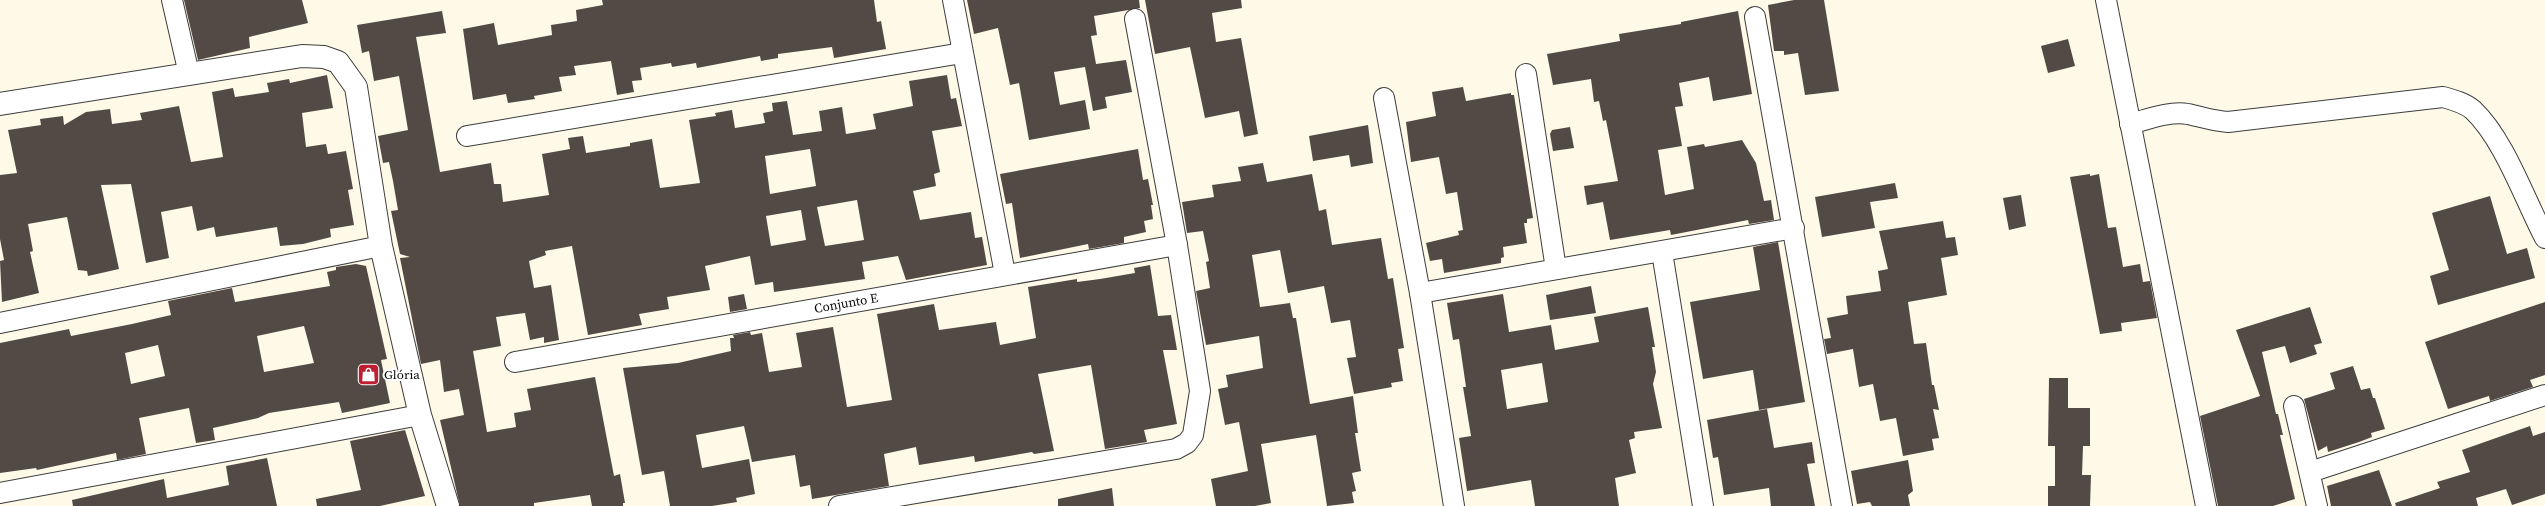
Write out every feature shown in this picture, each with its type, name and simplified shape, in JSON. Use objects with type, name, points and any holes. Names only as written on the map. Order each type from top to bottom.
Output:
[{"type":"street","points":[[172,0],[189,74]]},
{"type":"street","points":[[954,0],[962,53],[1005,274]]},
{"type":"street","points":[[2106,0],[2206,506]]},
{"type":"street","points":[[1755,17],[1794,228],[1842,506]]},
{"type":"street","points":[[839,506],[1176,449],[1187,443],[1195,428],[1200,391],[1177,245],[1135,19]]},
{"type":"street","points":[[467,136],[962,53]]},
{"type":"street","points":[[0,104],[302,56],[324,57],[338,62],[356,87],[381,246],[420,415],[448,506]]},
{"type":"street","points":[[1526,74],[1556,268]]},
{"type":"street","points":[[2130,124],[2168,114],[2188,114],[2209,120],[2228,122],[2443,97],[2461,102],[2473,110],[2492,131],[2545,238]]},
{"type":"street","points":[[1384,98],[1420,293],[1454,506]]},
{"type":"street","points":[[1420,293],[1556,268],[1662,252],[1794,228]]},
{"type":"street","name":"Conjunto E","points":[[515,362],[1005,274],[1177,245]]},
{"type":"street","points":[[0,323],[381,246]]},
{"type":"street","points":[[1662,252],[1703,506]]},
{"type":"street","points":[[2310,472],[2545,395]]},
{"type":"street","points":[[2294,406],[2317,506]]},
{"type":"street","points":[[0,493],[420,415]]},
{"type":"building","points":[[184,0],[302,0],[308,23],[249,37],[250,48],[198,60]]},
{"type":"building","points":[[602,0],[874,0],[877,22],[881,21],[886,49],[834,58],[832,47],[778,54],[778,58],[761,61],[760,56],[697,68],[696,63],[672,67],[671,63],[640,68],[642,80],[632,81],[634,92],[617,95],[611,61],[574,66],[576,75],[559,77],[562,91],[534,96],[535,99],[508,103],[506,94],[473,100],[463,29],[494,23],[498,45],[552,35],[551,25],[577,21],[576,10],[603,5]]},
{"type":"building","points":[[967,0],[1139,0],[1140,8],[1094,16],[1097,35],[1091,36],[1096,64],[1126,60],[1132,92],[1105,97],[1107,108],[1093,111],[1085,67],[1054,72],[1060,105],[1085,100],[1090,129],[1029,140],[1019,83],[1010,85],[998,28],[974,34]]},
{"type":"building","points":[[1145,0],[1241,0],[1242,8],[1212,13],[1216,42],[1241,38],[1258,134],[1244,137],[1239,111],[1205,118],[1190,47],[1155,54]]},
{"type":"building","points":[[1794,0],[1824,0],[1839,91],[1805,95],[1798,53],[1784,55],[1784,51],[1774,51],[1768,5]]},
{"type":"building","points":[[442,11],[446,33],[416,37],[440,172],[491,163],[494,184],[501,184],[503,202],[549,195],[542,154],[570,149],[568,138],[583,136],[586,153],[630,146],[630,143],[652,139],[660,188],[700,183],[689,120],[716,116],[715,113],[732,110],[735,128],[765,123],[763,113],[773,111],[772,103],[787,101],[793,135],[822,131],[819,111],[842,107],[846,134],[876,129],[873,114],[913,106],[909,81],[947,75],[951,99],[956,98],[962,126],[932,131],[940,172],[934,174],[936,186],[913,191],[920,220],[971,212],[975,238],[982,237],[987,265],[906,280],[898,256],[862,262],[865,279],[774,292],[773,282],[755,285],[750,256],[705,266],[710,290],[667,297],[669,309],[639,314],[642,325],[588,335],[572,246],[545,251],[546,255],[529,261],[534,288],[551,285],[559,340],[544,343],[544,337],[530,340],[525,313],[496,317],[501,346],[473,351],[487,432],[516,427],[514,413],[531,410],[527,389],[595,377],[614,476],[620,474],[625,503],[623,503],[623,506],[592,506],[590,495],[534,503],[534,506],[460,506],[440,420],[464,415],[459,389],[444,392],[440,360],[421,364],[400,258],[410,257],[400,254],[391,211],[398,210],[393,181],[389,162],[383,163],[378,136],[408,130],[399,76],[374,81],[369,51],[362,53],[357,25]],"holes":[[[810,149],[816,186],[770,194],[765,156]],[[857,200],[864,240],[825,246],[817,207]],[[801,210],[806,240],[771,246],[766,216]]]},
{"type":"building","points":[[1738,11],[1752,94],[1713,101],[1709,77],[1679,83],[1683,106],[1675,107],[1682,146],[1658,150],[1665,195],[1694,189],[1687,147],[1704,144],[1705,147],[1742,140],[1756,163],[1764,201],[1771,200],[1774,220],[1749,224],[1748,220],[1671,235],[1670,230],[1610,240],[1603,202],[1587,205],[1584,186],[1618,181],[1606,120],[1603,121],[1599,101],[1594,102],[1591,79],[1553,85],[1547,54],[1620,41],[1619,34],[1681,24],[1681,22]]},
{"type":"building","points":[[2068,39],[2075,66],[2048,73],[2041,46]]},
{"type":"building","points":[[327,75],[333,108],[302,113],[306,147],[326,144],[328,154],[346,151],[353,189],[348,190],[354,225],[330,229],[331,237],[303,244],[280,246],[277,227],[216,237],[214,227],[197,231],[192,206],[161,212],[169,258],[146,263],[131,184],[101,185],[119,269],[88,276],[87,271],[78,270],[67,217],[28,224],[33,251],[30,252],[39,293],[2,302],[0,261],[4,260],[0,239],[0,175],[17,173],[8,130],[41,125],[40,119],[63,116],[64,125],[86,112],[110,109],[112,124],[142,120],[140,113],[179,106],[191,162],[223,157],[212,92],[233,88],[235,97],[269,92],[267,83],[289,79],[290,83]]},
{"type":"building","points":[[1463,87],[1466,101],[1511,93],[1511,95],[1514,95],[1533,218],[1527,219],[1527,223],[1524,223],[1527,243],[1503,247],[1504,257],[1501,258],[1501,263],[1444,273],[1442,259],[1430,261],[1426,243],[1459,235],[1458,231],[1463,230],[1457,192],[1446,194],[1439,157],[1411,162],[1406,122],[1436,116],[1432,92]]},
{"type":"building","points":[[1368,125],[1373,163],[1351,167],[1349,155],[1313,161],[1309,136]]},
{"type":"building","points":[[1570,127],[1574,148],[1553,151],[1550,134],[1552,130]]},
{"type":"building","points":[[1138,149],[1143,180],[1148,179],[1153,205],[1151,205],[1153,219],[1144,221],[1146,232],[1124,237],[1124,243],[1089,249],[1088,244],[1020,258],[1012,203],[1006,204],[1000,174]]},
{"type":"building","points":[[1263,163],[1267,182],[1312,174],[1319,211],[1326,209],[1332,245],[1381,238],[1388,279],[1393,278],[1404,348],[1398,349],[1403,381],[1391,383],[1392,387],[1354,394],[1347,358],[1356,357],[1350,320],[1331,323],[1324,286],[1288,293],[1280,250],[1252,255],[1260,307],[1290,303],[1293,318],[1296,318],[1310,404],[1353,396],[1358,433],[1355,433],[1361,471],[1352,473],[1356,491],[1352,492],[1354,503],[1327,506],[1316,435],[1261,444],[1271,503],[1255,506],[1216,506],[1211,479],[1248,471],[1239,422],[1225,425],[1218,389],[1228,387],[1226,375],[1263,368],[1259,336],[1206,345],[1196,291],[1210,288],[1206,262],[1209,261],[1203,231],[1187,233],[1182,202],[1214,197],[1212,185],[1241,181],[1238,167]]},
{"type":"building","points":[[2090,174],[2090,176],[2099,174],[2108,228],[2116,227],[2123,267],[2140,264],[2143,282],[2150,281],[2157,318],[2121,323],[2122,331],[2100,334],[2070,177]]},
{"type":"building","points":[[1895,183],[1898,198],[1870,202],[1875,228],[1822,237],[1815,197]]},
{"type":"building","points":[[2021,195],[2026,226],[2009,230],[2003,198]]},
{"type":"building","points":[[2490,196],[2507,254],[2527,248],[2535,278],[2438,305],[2430,276],[2449,270],[2432,213]]},
{"type":"building","points":[[1943,221],[1946,238],[1955,237],[1958,255],[1941,258],[1947,295],[1908,302],[1914,344],[1926,343],[1932,385],[1934,385],[1939,410],[1933,409],[1939,438],[1932,439],[1934,450],[1903,456],[1896,418],[1880,421],[1873,384],[1859,387],[1853,349],[1827,354],[1824,339],[1831,338],[1827,318],[1848,314],[1846,296],[1881,291],[1878,271],[1888,269],[1879,231]]},
{"type":"building","points":[[1778,242],[1805,402],[1759,410],[1753,370],[1703,379],[1690,302],[1760,290],[1753,247]]},
{"type":"building","points":[[356,264],[366,266],[387,359],[381,360],[390,403],[342,413],[339,402],[269,413],[258,418],[213,428],[215,440],[196,443],[189,408],[139,418],[146,454],[117,460],[116,453],[37,470],[36,468],[0,473],[0,343],[69,329],[71,336],[171,315],[168,301],[232,288],[235,302],[330,286],[327,272],[336,270],[336,267]],"holes":[[[304,326],[314,363],[264,372],[257,336]],[[158,345],[165,376],[131,384],[125,353]]]},
{"type":"building","points":[[1150,265],[1158,316],[1171,315],[1177,350],[1163,350],[1177,424],[1144,430],[1147,442],[1105,449],[1091,365],[1038,374],[1054,451],[1034,454],[1032,452],[975,462],[974,456],[919,465],[916,447],[884,454],[889,486],[812,499],[810,485],[800,487],[795,455],[752,462],[744,426],[696,435],[702,468],[749,459],[755,494],[736,498],[737,502],[712,506],[670,506],[664,471],[642,475],[623,368],[678,363],[731,351],[730,338],[734,338],[733,335],[750,332],[751,335],[762,333],[769,372],[802,367],[796,333],[833,327],[847,407],[892,400],[877,314],[934,304],[939,330],[996,322],[1000,345],[1036,338],[1028,287],[1077,279],[1077,282],[1135,273],[1134,268]]},
{"type":"building","points":[[1591,286],[1596,313],[1550,320],[1546,295]]},
{"type":"building","points":[[744,294],[747,309],[730,312],[728,297]]},
{"type":"building","points":[[1503,294],[1509,332],[1551,325],[1555,350],[1599,342],[1594,317],[1648,307],[1655,347],[1652,347],[1656,372],[1653,384],[1662,428],[1634,432],[1635,438],[1629,440],[1636,473],[1615,478],[1619,506],[1535,506],[1531,480],[1467,491],[1459,438],[1471,436],[1463,387],[1466,387],[1459,339],[1453,340],[1447,303]],"holes":[[[1542,363],[1548,402],[1507,409],[1501,370]]]},
{"type":"building","points":[[2545,302],[2545,375],[2530,380],[2533,387],[2490,401],[2489,396],[2448,409],[2425,342]]},
{"type":"building","points":[[2310,307],[2322,343],[2314,345],[2317,354],[2290,363],[2285,346],[2262,352],[2276,414],[2278,414],[2283,435],[2280,435],[2295,499],[2273,506],[2218,506],[2200,416],[2260,396],[2236,330]]},
{"type":"building","points":[[2353,366],[2361,390],[2370,388],[2373,398],[2375,398],[2385,429],[2371,433],[2372,437],[2359,442],[2328,452],[2327,446],[2318,451],[2304,399],[2335,389],[2330,373]]},
{"type":"building","points":[[2049,378],[2068,378],[2068,408],[2090,408],[2090,446],[2083,446],[2082,475],[2091,475],[2090,506],[2048,506],[2048,486],[2055,486],[2055,446],[2048,446]]},
{"type":"building","points":[[1767,409],[1774,448],[1812,442],[1815,463],[1807,464],[1815,506],[1771,506],[1769,488],[1724,495],[1718,457],[1713,458],[1707,420]]},
{"type":"building","points":[[2530,426],[2533,436],[2545,432],[2545,494],[2512,505],[2506,489],[2476,498],[2478,506],[2396,506],[2395,503],[2440,488],[2437,482],[2470,472],[2462,450]]},
{"type":"building","points":[[405,430],[425,496],[380,506],[317,506],[316,499],[361,490],[350,441]]},
{"type":"building","points":[[267,458],[277,506],[73,506],[72,500],[164,479],[167,498],[229,485],[226,466]]},
{"type":"building","points":[[1908,460],[1913,491],[1908,495],[1910,506],[1872,506],[1870,502],[1857,504],[1851,471]]},
{"type":"building","points":[[2379,470],[2392,506],[2331,506],[2327,486]]},
{"type":"building","points":[[1112,488],[1114,506],[1058,506],[1058,499]]},
{"type":"place","name":"Glória","points":[[368,374]]}]
